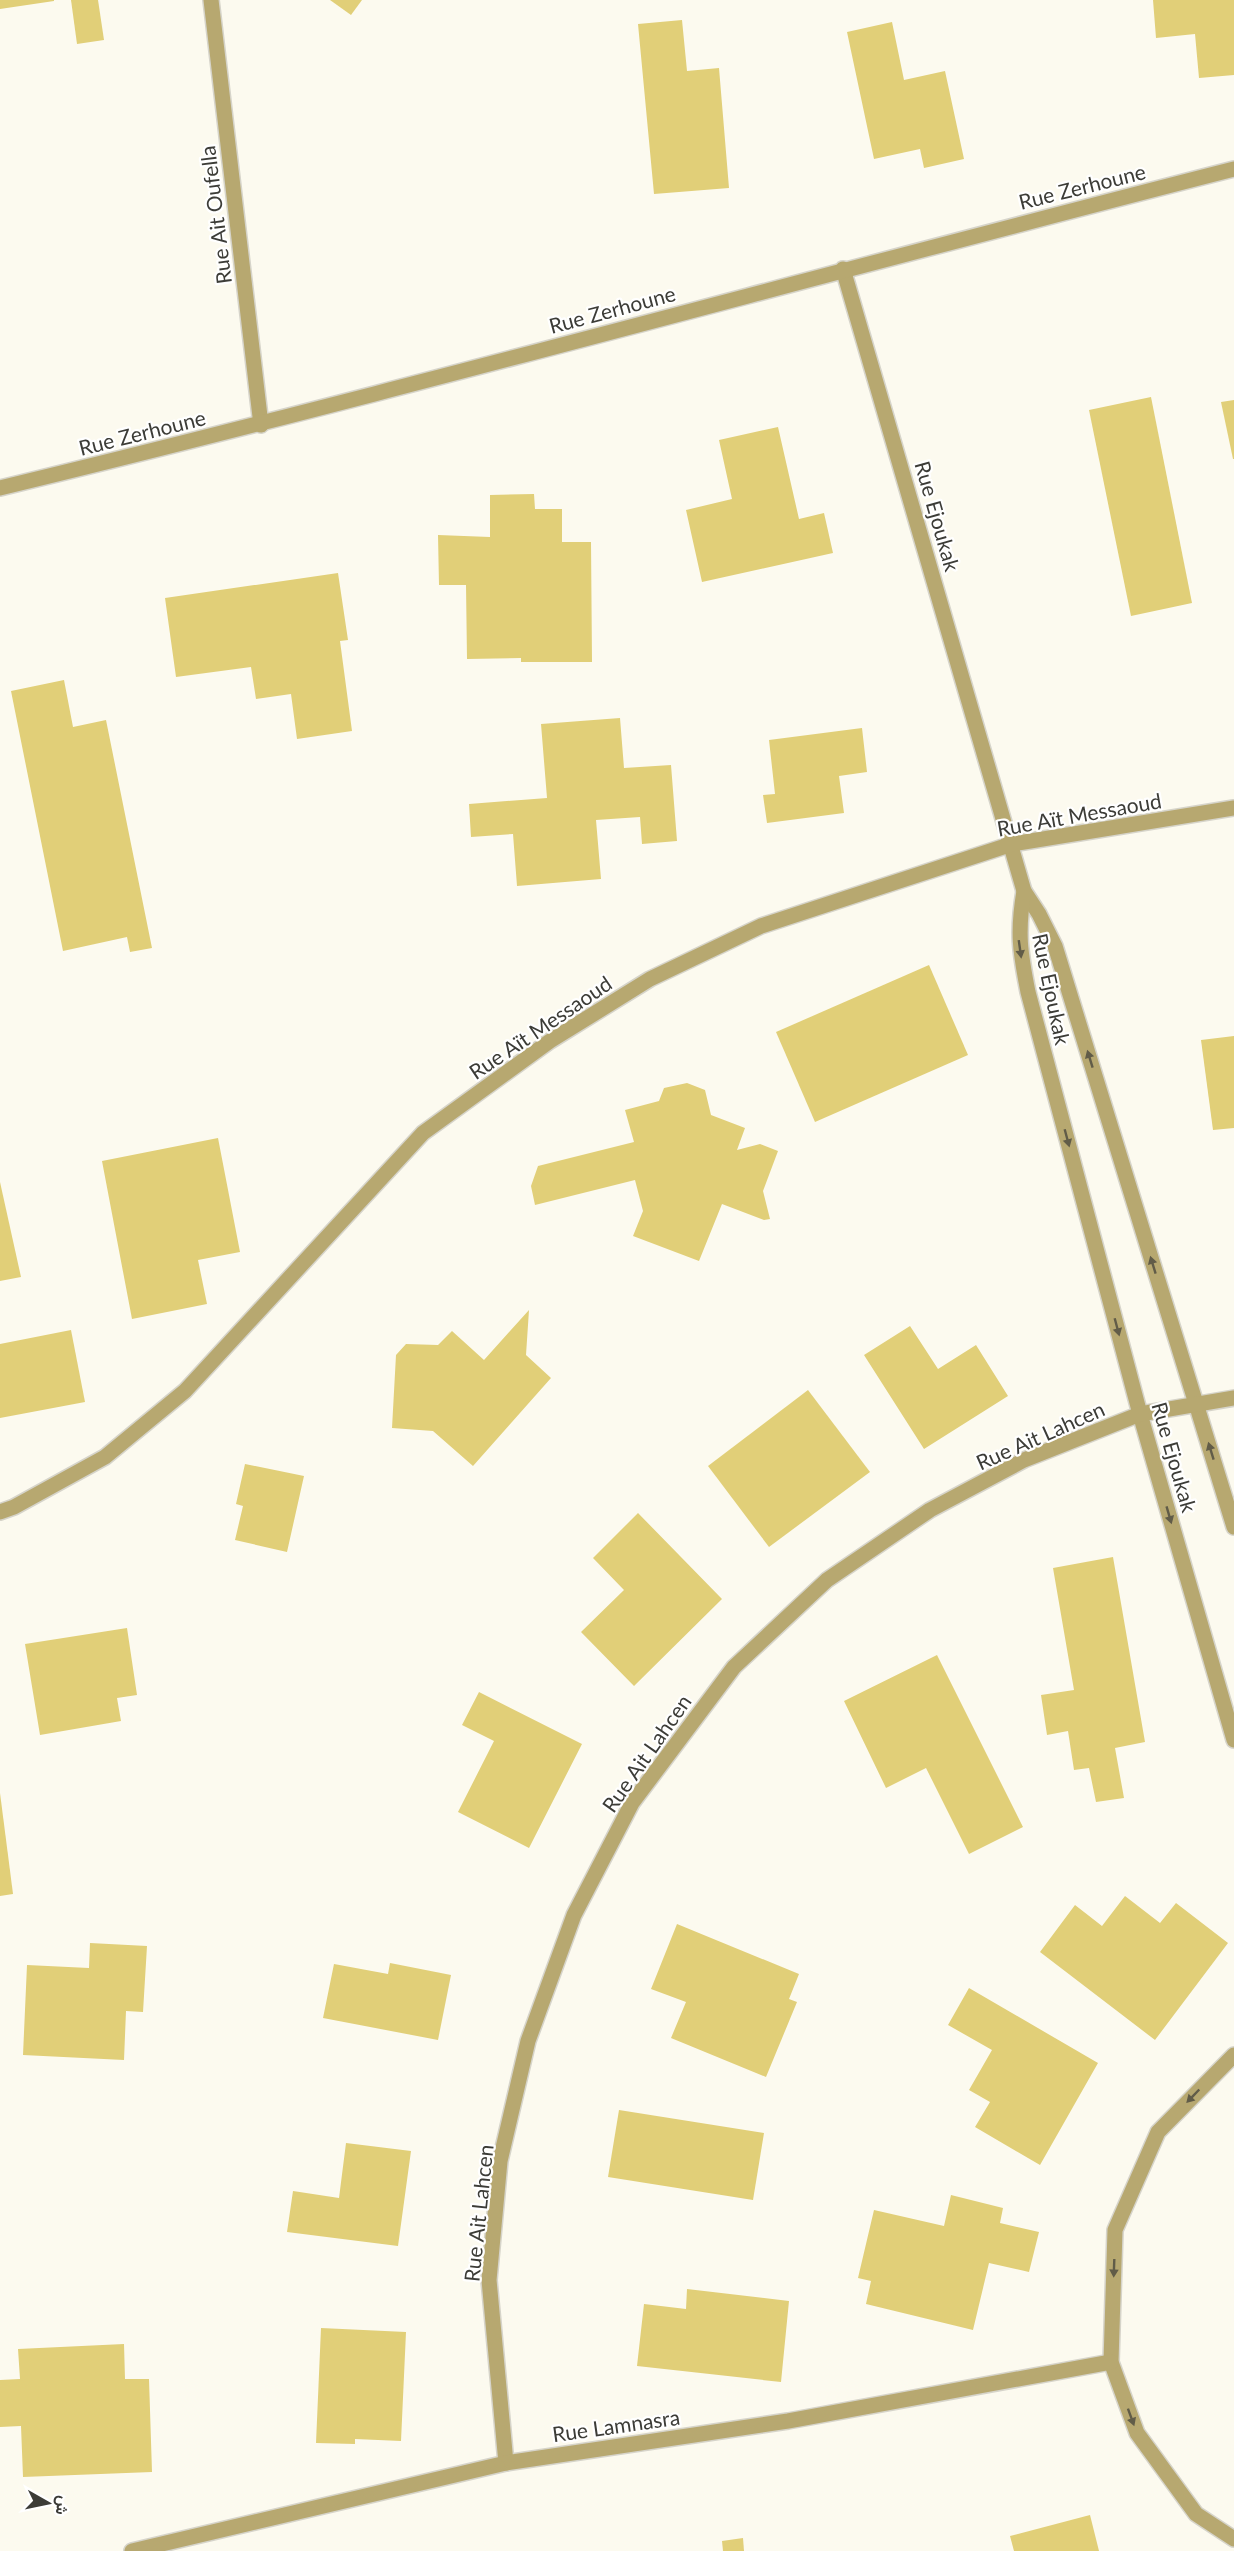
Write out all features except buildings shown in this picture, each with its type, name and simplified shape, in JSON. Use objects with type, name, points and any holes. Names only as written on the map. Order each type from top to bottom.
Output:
[{"type":"street","name":"Rue Ait Oufella","points":[[211,0],[261,425]]},
{"type":"street","name":"Rue Zerhoune","points":[[0,488],[261,425],[843,269],[1234,169]]},
{"type":"street","name":"Rue Ejoukak","points":[[843,269],[1024,891],[1055,946],[1234,1527]]},
{"type":"street","name":"Rue Aït Messaoud","points":[[0,1512],[14,1508],[105,1457],[185,1391],[423,1133],[550,1041],[650,980],[761,926],[1012,844],[1234,808]]},
{"type":"street","name":"Rue Ejoukak","points":[[1024,891],[1018,924],[1018,946],[1028,992],[1140,1414],[1234,1740]]},
{"type":"street","name":"Rue Ait Lahcen","points":[[506,2463],[489,2280],[500,2161],[528,2041],[574,1915],[632,1803],[734,1667],[827,1580],[930,1510],[1024,1460],[1140,1414],[1196,1402],[1234,1398]]},
{"type":"street","points":[[1234,2055],[1158,2132],[1115,2230],[1111,2362],[1137,2433],[1196,2514],[1234,2539]]},
{"type":"street","name":"Rue Lamnasra","points":[[132,2551],[506,2463],[788,2421],[1111,2362]]}]
